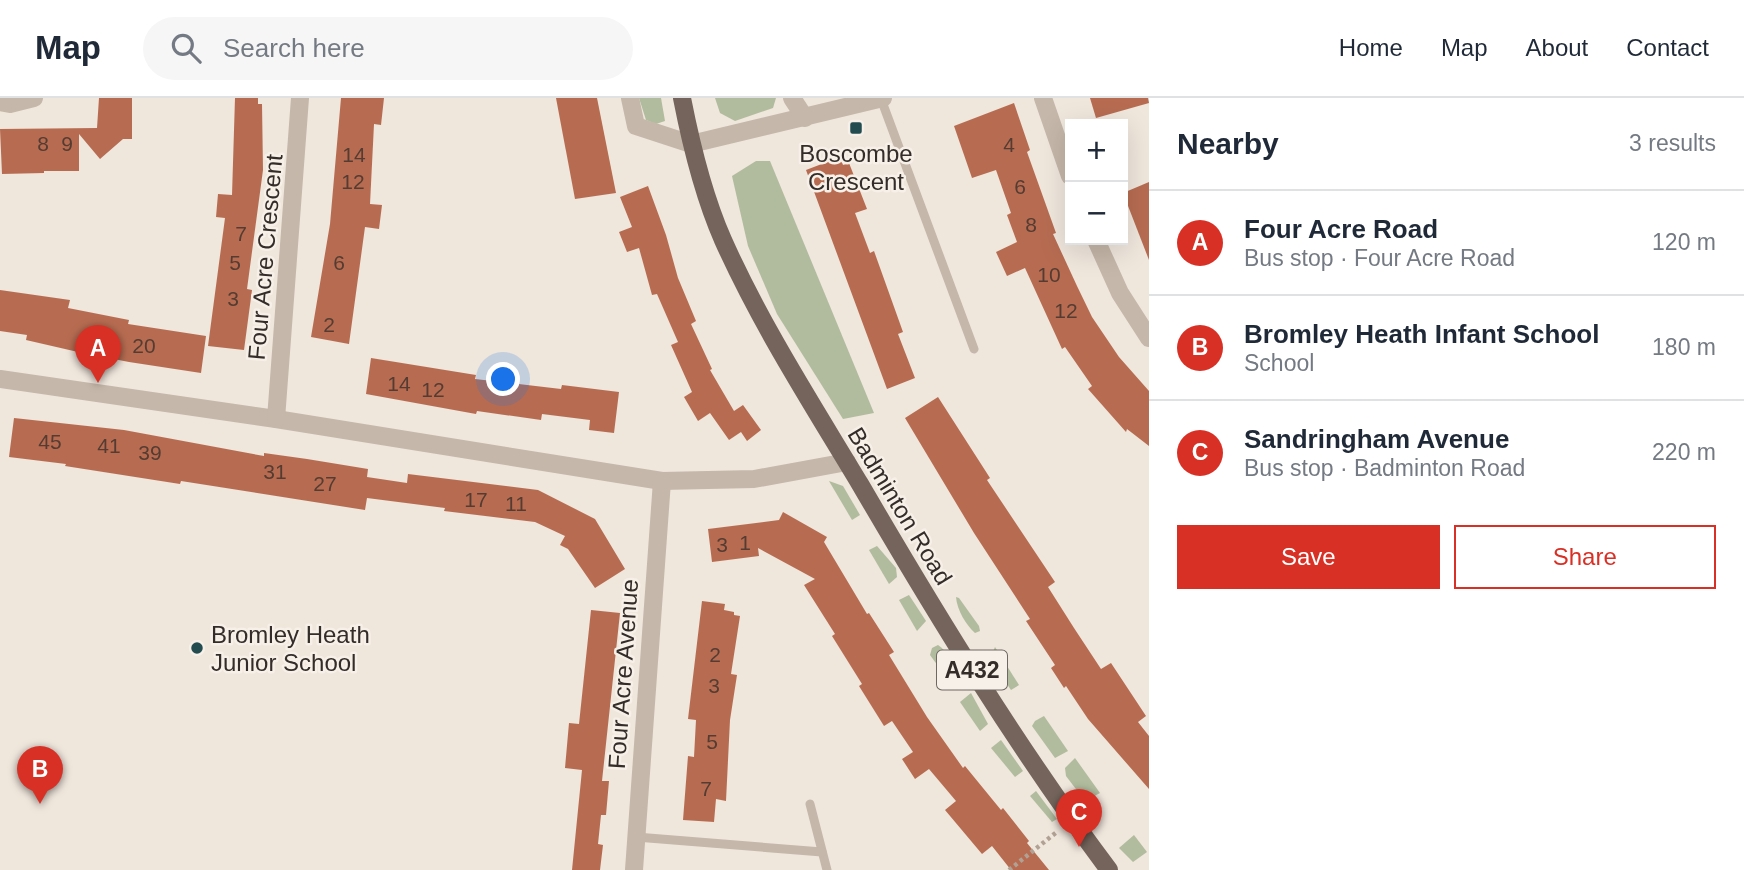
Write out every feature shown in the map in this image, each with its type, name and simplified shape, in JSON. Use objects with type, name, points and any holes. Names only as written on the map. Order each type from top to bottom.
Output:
[{"type":"main road","name":"Badminton Road","points":[[682,98],[691,144],[723,239],[789,368],[941,623],[1071,820],[1109,870]]},
{"type":"street","points":[[0,102],[10,104],[34,98]]},
{"type":"street","name":"Four Acre Crescent","points":[[276,419],[300,98]]},
{"type":"street","points":[[630,98],[636,126],[691,144],[882,98]]},
{"type":"street","points":[[792,98],[805,118]]},
{"type":"street","points":[[1043,98],[1065,162]]},
{"type":"street","points":[[1098,245],[1120,293],[1149,338]]},
{"type":"street","points":[[0,379],[276,419],[662,481],[754,480],[846,462]]},
{"type":"street","name":"Four Acre Avenue","points":[[634,870],[662,481]]},
{"type":"lane","points":[[882,98],[974,349]]},
{"type":"lane","points":[[810,804],[827,870]]},
{"type":"lane","points":[[636,838],[822,852]]},
{"type":"path","points":[[1009,870],[1071,820]]},
{"type":"green space","points":[[639,98],[661,98],[665,121],[656,124],[646,120]]},
{"type":"green space","points":[[715,98],[776,98],[773,108],[735,121],[720,113]]},
{"type":"green space","points":[[756,161],[770,161],[874,413],[843,419],[777,314],[748,246],[732,176]]},
{"type":"green space","points":[[829,481],[843,486],[860,515],[852,520]]},
{"type":"green space","points":[[877,546],[896,568],[897,577],[889,584],[869,550]]},
{"type":"green space","points":[[909,595],[926,621],[917,631],[899,600]]},
{"type":"green space","points":[[956,597],[980,631],[975,633],[965,622]]},
{"type":"green space","points":[[938,645],[956,672],[957,676],[949,681],[930,655],[932,648]]},
{"type":"green space","points":[[995,647],[1019,685],[1011,690],[990,659]]},
{"type":"green space","points":[[971,693],[988,724],[980,731],[960,702]]},
{"type":"green space","points":[[1044,716],[1068,751],[1055,758],[1032,726]]},
{"type":"green space","points":[[1001,740],[1023,771],[1015,777],[991,748]]},
{"type":"green space","points":[[1075,758],[1100,793],[1085,801],[1066,776],[1065,768]]},
{"type":"green space","points":[[1036,791],[1057,819],[1052,822],[1030,796]]},
{"type":"green space","points":[[1134,835],[1147,852],[1133,862],[1119,848]]},
{"type":"building","points":[[99,98],[132,98],[132,139],[123,139],[100,159],[79,134],[79,171],[2,174],[0,129],[97,128]]},
{"type":"building","points":[[235,98],[258,98],[258,104],[262,104],[263,170],[247,289],[252,290],[244,350],[208,346],[225,218],[216,217],[218,194],[232,195]]},
{"type":"building","points":[[341,98],[384,98],[381,125],[374,124],[370,204],[382,205],[379,229],[365,227],[349,344],[311,337],[330,224]]},
{"type":"building","points":[[556,98],[597,98],[616,193],[575,199]]},
{"type":"building","points":[[1090,98],[1148,98],[1149,103],[1096,118]]},
{"type":"building","points":[[1014,103],[1030,150],[1027,152],[1056,233],[1053,234],[1077,286],[1092,317],[1119,357],[1149,391],[1149,446],[1127,429],[1126,432],[1088,389],[1092,386],[1065,347],[1062,349],[1025,268],[1007,276],[996,252],[1017,242],[1007,215],[1011,213],[996,170],[972,178],[954,126]]},
{"type":"building","points":[[840,157],[843,165],[849,163],[867,209],[855,213],[870,253],[874,251],[903,332],[898,334],[915,378],[887,389],[806,170]]},
{"type":"building","points":[[1149,182],[1149,260],[1128,206],[1128,191]]},
{"type":"building","points":[[648,186],[678,278],[696,321],[691,324],[712,369],[710,370],[734,411],[743,405],[761,430],[747,441],[741,432],[729,440],[710,413],[698,421],[684,397],[692,392],[671,345],[678,342],[657,294],[652,295],[639,248],[627,252],[619,232],[632,227],[620,197]]},
{"type":"building","points":[[0,290],[70,300],[68,308],[129,320],[128,324],[206,336],[201,373],[78,352],[26,340],[27,335],[0,331]]},
{"type":"building","points":[[371,358],[476,375],[475,379],[561,389],[562,385],[619,392],[614,433],[589,430],[590,420],[542,414],[541,420],[477,411],[476,414],[366,394]]},
{"type":"building","points":[[938,397],[990,478],[987,480],[1055,582],[1048,587],[1074,628],[1101,669],[1111,663],[1146,716],[1138,722],[1149,736],[1149,789],[1088,719],[1066,686],[1064,688],[1051,668],[1055,665],[1026,621],[1030,619],[974,533],[905,418]]},
{"type":"building","points":[[14,418],[124,430],[264,456],[264,453],[368,469],[367,477],[407,483],[408,474],[538,490],[595,519],[625,569],[595,588],[568,549],[560,545],[565,536],[535,522],[367,498],[365,510],[9,457]]},
{"type":"building","points":[[783,512],[827,537],[824,542],[867,614],[869,613],[894,652],[889,655],[927,717],[963,768],[965,766],[1001,810],[1003,808],[1049,870],[1011,870],[992,846],[982,854],[945,810],[956,801],[929,769],[915,779],[902,759],[913,752],[892,721],[884,726],[832,636],[835,634],[804,585],[815,579],[758,548],[759,556],[712,562],[708,529],[779,520]]},
{"type":"building","points":[[702,601],[725,604],[724,610],[740,616],[731,674],[737,675],[730,720],[726,801],[716,799],[714,822],[683,820],[688,756],[694,757],[696,720],[688,719]]},
{"type":"building","points":[[591,610],[620,613],[602,781],[609,781],[606,815],[601,815],[598,844],[603,845],[600,870],[572,870],[582,770],[565,768],[569,723],[579,724]]},
{"type":"place","name":"Boscombe Crescent","points":[[856,128]]},
{"type":"place","name":"Four Acre Road","points":[[98,383]]},
{"type":"place","name":"Bromley Heath Junior School","points":[[197,648]]},
{"type":"place","name":"Bromley Heath Infant School","points":[[40,804]]},
{"type":"place","name":"Sandringham Avenue","points":[[1079,847]]}]
